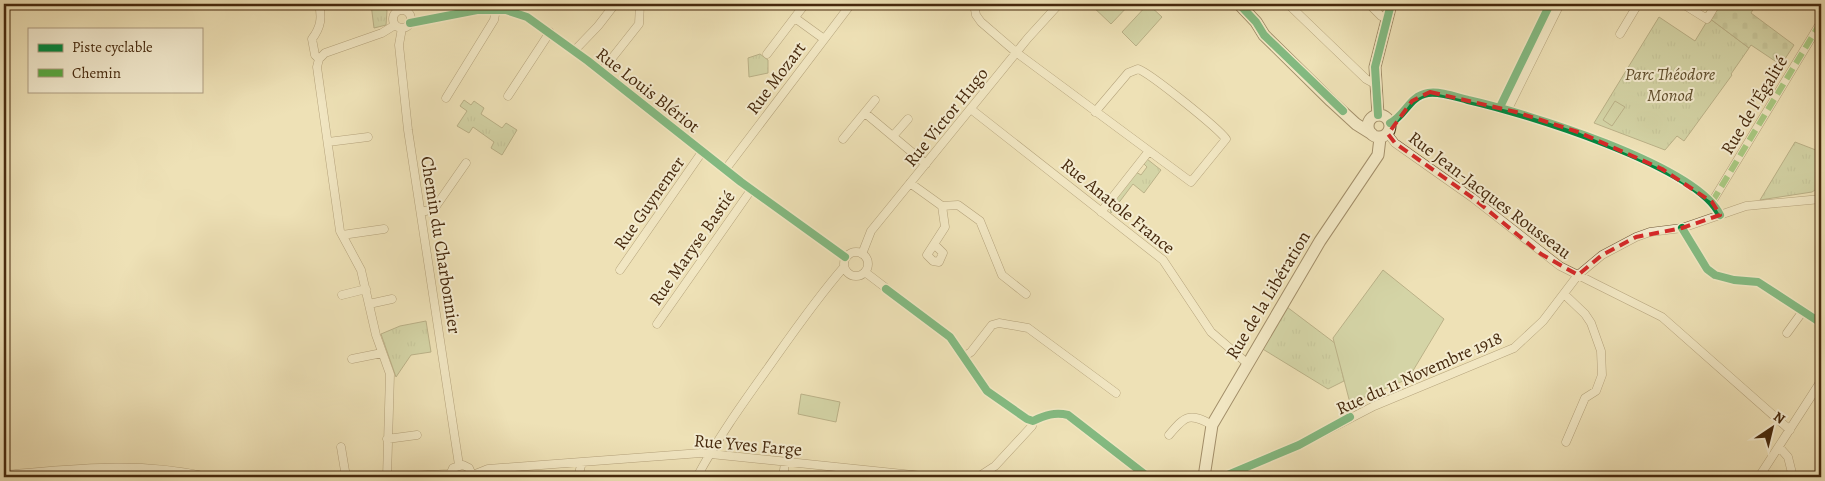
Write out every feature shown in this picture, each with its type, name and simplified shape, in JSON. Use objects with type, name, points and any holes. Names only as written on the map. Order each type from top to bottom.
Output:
[{"type":"main road","points":[[1239,4],[1256,22],[1264,35],[1356,124],[1382,132]]},
{"type":"main road","points":[[1382,132],[1368,126],[1374,117],[1376,67],[1391,4]]},
{"type":"main road","points":[[1343,111],[1358,119],[1385,117],[1382,132]]},
{"type":"main road","name":"Rue de la Libération","points":[[1205,477],[1212,425],[1293,290],[1320,241],[1378,155],[1382,132]]},
{"type":"street","points":[[318,4],[321,17],[320,26],[312,38],[315,55],[319,59]]},
{"type":"street","points":[[408,11],[413,4]]},
{"type":"street","points":[[574,51],[598,26],[615,4]]},
{"type":"street","points":[[601,72],[639,24],[640,4]]},
{"type":"street","points":[[715,4],[721,4]]},
{"type":"street","points":[[767,54],[805,4]]},
{"type":"street","name":"Rue Mozart","points":[[725,170],[851,4]]},
{"type":"street","points":[[974,4],[976,15],[981,22],[1017,53],[1095,112],[1191,182],[1226,139],[1173,94],[1146,73],[1138,70],[1128,73],[1095,112]]},
{"type":"street","name":"Rue Victor Hugo","points":[[862,254],[871,231],[1059,4]]},
{"type":"street","points":[[1288,4],[1366,79],[1375,84]]},
{"type":"street","points":[[1369,4],[1381,16],[1387,19]]},
{"type":"street","points":[[1508,109],[1560,4]]},
{"type":"street","points":[[1620,34],[1638,4]]},
{"type":"street","points":[[1683,4],[1707,19],[1716,4]]},
{"type":"street","points":[[399,27],[392,17],[395,7],[408,11],[411,16],[410,23],[399,27],[382,32],[325,53],[319,59],[317,67],[342,235],[359,264],[382,353],[390,374],[386,477],[449,476],[453,468],[459,465],[470,468],[473,476]]},
{"type":"street","points":[[446,98],[494,20],[496,9]]},
{"type":"street","name":"Rue Louis Blériot","points":[[410,23],[477,10],[496,9],[527,17],[550,32],[751,190],[845,257]]},
{"type":"street","points":[[795,18],[824,40]]},
{"type":"street","name":"Rue de l'Égalité","points":[[1712,202],[1821,22]]},
{"type":"street","name":"Chemin du Charbonnier","points":[[399,27],[401,69],[459,465]]},
{"type":"street","points":[[508,96],[550,32]]},
{"type":"street","points":[[1382,132],[1400,117],[1416,98],[1430,92],[1508,109],[1578,132],[1635,156],[1672,175],[1712,202],[1720,215]]},
{"type":"street","points":[[843,139],[875,100]]},
{"type":"street","name":"Rue Anatole France","points":[[972,110],[1163,260],[1211,332],[1248,364]]},
{"type":"street","points":[[866,113],[926,164]]},
{"type":"street","points":[[893,136],[908,119]]},
{"type":"street","name":"Rue Jean-Jacques Rousseau","points":[[1382,132],[1473,198],[1542,254],[1560,266],[1662,317],[1790,430]]},
{"type":"street","points":[[328,142],[368,137]]},
{"type":"street","points":[[1101,212],[1149,151]]},
{"type":"street","name":"Rue Guynemer","points":[[620,270],[702,152]]},
{"type":"street","points":[[421,212],[434,209],[466,163]]},
{"type":"street","points":[[910,183],[942,206],[958,205],[980,221],[1002,275],[1026,294]]},
{"type":"street","name":"Rue Maryse Bastié","points":[[657,324],[751,190]]},
{"type":"street","name":"Rue du 11 Novembre 1918","points":[[1223,477],[1299,445],[1374,406],[1508,352],[1522,342],[1543,321],[1578,275],[1602,254],[1636,237],[1650,232],[1682,228],[1746,206],[1821,199]]},
{"type":"street","points":[[934,244],[945,227],[942,206]]},
{"type":"street","points":[[1682,228],[1707,269],[1715,275],[1734,280],[1758,282],[1821,323]]},
{"type":"street","points":[[342,235],[384,229]]},
{"type":"street","points":[[696,477],[708,455],[752,391],[833,279],[844,267],[845,257],[856,252],[862,254],[868,262],[864,272],[860,275],[850,274],[833,279]]},
{"type":"street","points":[[844,267],[850,274]]},
{"type":"street","points":[[864,272],[950,337],[965,356],[987,391],[1026,419],[1033,421],[1059,413],[1068,415],[1148,477]]},
{"type":"street","points":[[342,294],[366,290]]},
{"type":"street","points":[[1564,294],[1585,314],[1591,323],[1601,351],[1602,375],[1601,383],[1596,391],[1585,398],[1566,442]]},
{"type":"street","points":[[369,304],[392,298]]},
{"type":"street","points":[[1787,333],[1803,311]]},
{"type":"street","points":[[965,356],[971,352],[992,325],[999,323],[1028,328],[1116,393]]},
{"type":"street","points":[[352,359],[382,353]]},
{"type":"street","points":[[1759,477],[1821,381]]},
{"type":"street","points":[[1169,435],[1182,419],[1190,417],[1199,418],[1212,425]]},
{"type":"street","points":[[978,477],[995,466],[1032,426],[1033,421]]},
{"type":"street","points":[[387,438],[417,435]]},
{"type":"street","points":[[341,447],[346,477]]},
{"type":"street","points":[[1779,447],[1788,457],[1793,477]]},
{"type":"street","name":"Rue Yves Farge","points":[[473,476],[488,469],[701,453],[932,477]]},
{"type":"street","points":[[578,477],[582,462]]},
{"type":"street","points":[[783,477],[785,463]]},
{"type":"street","points":[[4,475],[130,466],[178,470],[208,477]]},
{"type":"highlighted area","points":[[1430,92],[1516,112],[1578,132],[1662,169],[1712,202],[1720,215],[1682,228],[1636,237],[1602,255],[1578,275],[1541,254],[1473,198],[1395,143],[1388,134],[1412,101]]},
{"type":"green space","points":[[371,4],[384,4],[387,11],[386,25],[374,28]]},
{"type":"green space","points":[[1090,4],[1130,4],[1111,24]]},
{"type":"green space","points":[[1148,4],[1162,17],[1136,46],[1122,32]]},
{"type":"green space","points":[[1718,4],[1756,4],[1751,13],[1794,45],[1781,65],[1751,45],[1749,48],[1709,18]]},
{"type":"green space","name":"Parc Théodore Monod","points":[[1659,17],[1695,41],[1709,18],[1749,48],[1732,75],[1684,141],[1677,136],[1665,150],[1594,123]]},
{"type":"green space","points":[[760,54],[768,60],[768,73],[749,77],[748,58]]},
{"type":"green space","points":[[464,100],[471,105],[474,101],[484,108],[481,114],[502,128],[506,123],[517,130],[502,155],[491,148],[494,142],[473,127],[469,133],[457,126],[467,111],[460,106]]},
{"type":"green space","points":[[1615,101],[1625,107],[1612,126],[1603,120]]},
{"type":"green space","points":[[1795,142],[1821,152],[1821,180],[1819,185],[1812,192],[1760,200]]},
{"type":"green space","points":[[1147,159],[1161,170],[1144,193],[1133,184],[1111,213],[1109,205],[1136,172],[1141,175],[1147,167],[1143,163]]},
{"type":"green space","points":[[1383,270],[1444,319],[1408,379],[1350,403],[1333,338]]},
{"type":"green space","points":[[1287,307],[1356,359],[1342,372],[1344,381],[1328,389],[1261,348]]},
{"type":"green space","points":[[426,321],[431,352],[411,355],[396,377],[381,334],[400,326]]},
{"type":"green space","points":[[801,394],[840,402],[836,422],[798,414]]},
{"type":"marked path","points":[[1712,202],[1821,22]]},
{"type":"cycle path","points":[[1239,4],[1256,22],[1264,35],[1343,111]]},
{"type":"cycle path","points":[[1378,115],[1375,67],[1391,4]]},
{"type":"cycle path","points":[[1500,107],[1550,4]]},
{"type":"cycle path","points":[[410,23],[477,10],[506,10],[527,17],[588,61],[741,182],[845,257]]},
{"type":"cycle path","points":[[1390,123],[1400,116],[1416,98],[1428,93],[1443,94],[1493,106],[1565,128],[1644,160],[1679,178],[1705,196],[1720,215]]},
{"type":"cycle path","points":[[1682,228],[1707,269],[1715,275],[1734,280],[1758,282],[1821,323]]},
{"type":"cycle path","points":[[886,289],[950,337],[987,391],[1027,419],[1033,421],[1050,415],[1068,415],[1148,477]]},
{"type":"cycle path","points":[[1223,477],[1299,445],[1350,417]]}]
